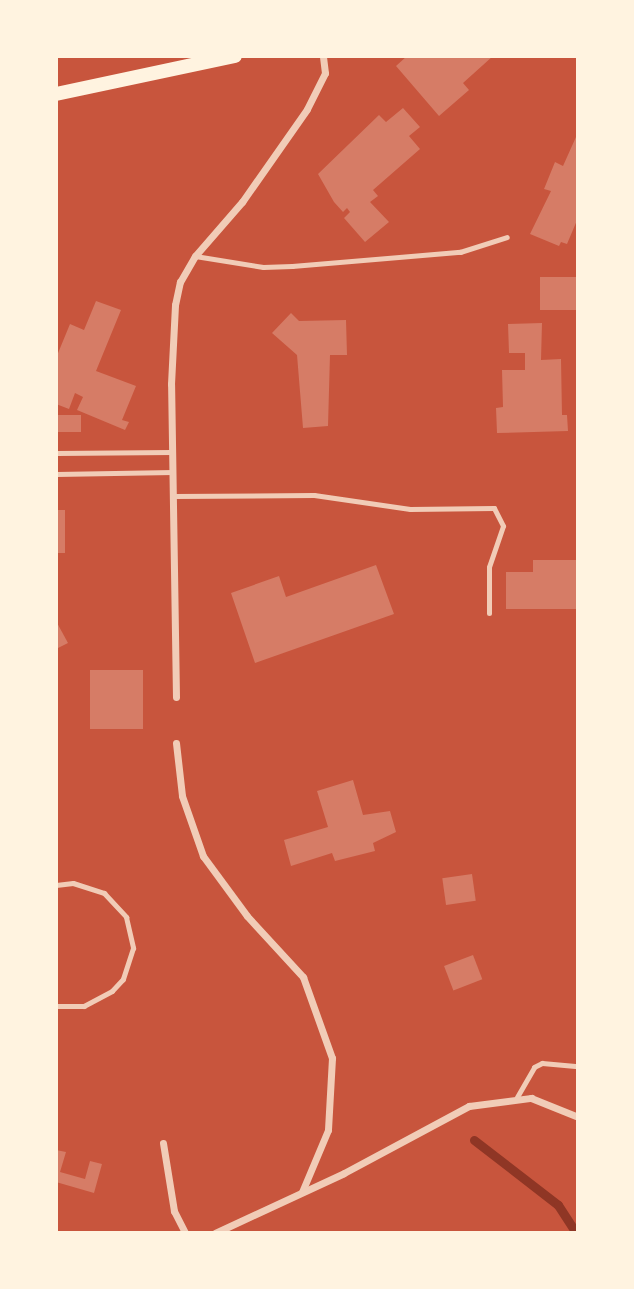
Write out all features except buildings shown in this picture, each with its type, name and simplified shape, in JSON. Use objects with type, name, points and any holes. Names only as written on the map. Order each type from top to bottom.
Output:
[{"type":"main road","points":[[56,94],[235,56]]},
{"type":"street","points":[[176,697],[172,452],[175,305],[180,282],[195,256],[242,202],[307,109],[325,73],[323,56]]},
{"type":"street","points":[[176,743],[182,796],[203,856],[247,916],[303,977],[332,1058],[328,1130],[302,1192]]},
{"type":"street","points":[[215,1233],[302,1192],[453,1113],[517,1097],[541,1100],[578,1117]]},
{"type":"street","points":[[163,1143],[174,1211],[185,1233]]},
{"type":"lane","points":[[195,256],[273,267],[460,252],[507,237]]},
{"type":"lane","points":[[56,453],[172,452]]},
{"type":"lane","points":[[56,474],[173,472]]},
{"type":"lane","points":[[174,496],[314,495],[410,509],[494,508],[503,526],[489,567],[489,613]]},
{"type":"lane","points":[[56,885],[73,883],[104,893],[126,917],[133,948],[123,979],[112,991],[83,1006],[56,1006]]},
{"type":"lane","points":[[517,1097],[534,1067],[542,1062],[578,1066]]},
{"type":"waterway","points":[[474,1140],[558,1205],[576,1233]]}]
